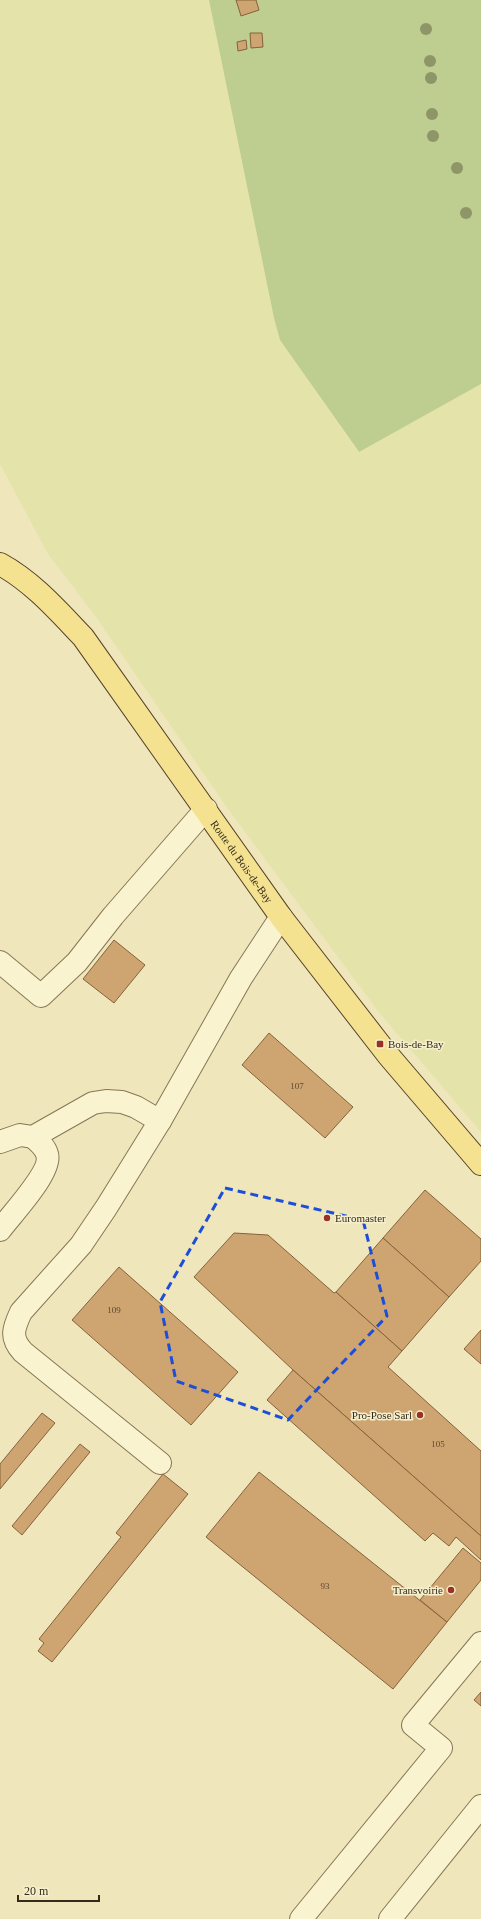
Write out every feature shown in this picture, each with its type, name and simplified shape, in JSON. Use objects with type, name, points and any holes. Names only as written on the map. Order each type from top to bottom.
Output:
[{"type":"main road","name":"Route du Bois-de-Bay","points":[[0,564],[29,584],[48,600],[83,637],[281,917],[388,1055],[481,1164]]},
{"type":"lane","points":[[0,962],[41,996],[77,962],[113,916],[206,809]]},
{"type":"lane","points":[[160,1463],[23,1352],[16,1344],[14,1335],[15,1323],[21,1312],[81,1245],[106,1208],[160,1121],[241,978],[281,917]]},
{"type":"lane","points":[[34,1137],[93,1103],[106,1101],[122,1102],[136,1107],[160,1121]]},
{"type":"lane","points":[[0,1142],[20,1134],[34,1137],[48,1155],[47,1165],[40,1178],[0,1230]]},
{"type":"lane","points":[[301,1919],[441,1748],[413,1725],[481,1643]]},
{"type":"lane","points":[[390,1919],[481,1806]]},
{"type":"highlighted area","points":[[225,1188],[363,1220],[387,1316],[288,1420],[176,1381],[160,1302]]},
{"type":"shaded area","points":[[0,0],[209,0],[274,318],[280,340],[358,452],[481,384],[481,1132],[378,1011],[228,809],[96,617],[48,554],[0,464]]},
{"type":"green space","points":[[209,0],[481,0],[481,384],[359,452],[280,340],[274,318]]},
{"type":"building","points":[[236,0],[256,0],[259,10],[241,16]]},
{"type":"building","points":[[250,33],[262,33],[263,47],[251,48]]},
{"type":"building","points":[[246,40],[247,49],[238,51],[237,42]]},
{"type":"building","points":[[114,940],[145,965],[114,1003],[83,979]]},
{"type":"building","points":[[269,1033],[353,1107],[325,1138],[242,1065]]},
{"type":"building","points":[[425,1190],[481,1239],[481,1261],[449,1297],[383,1238]]},
{"type":"building","points":[[234,1233],[268,1235],[334,1293],[336,1292],[402,1351],[388,1367],[481,1451],[481,1536],[293,1370],[194,1277]]},
{"type":"building","points":[[383,1238],[449,1297],[402,1351],[336,1292]]},
{"type":"building","points":[[119,1267],[238,1372],[191,1425],[72,1320]]},
{"type":"building","points":[[481,1330],[481,1364],[464,1349]]},
{"type":"building","points":[[293,1370],[481,1536],[481,1560],[456,1537],[449,1546],[433,1533],[425,1541],[267,1400]]},
{"type":"building","points":[[42,1413],[55,1423],[0,1489],[0,1464]]},
{"type":"building","points":[[80,1444],[90,1452],[22,1535],[12,1526]]},
{"type":"building","points":[[259,1472],[447,1622],[393,1689],[206,1537]]},
{"type":"building","points":[[163,1474],[188,1494],[52,1662],[38,1651],[44,1643],[39,1639],[121,1537],[116,1533]]},
{"type":"building","name":"Transvoirie","points":[[463,1548],[481,1563],[481,1580],[447,1622],[420,1600]]},
{"type":"building","points":[[481,1692],[481,1706],[474,1700]]},
{"type":"place","name":"Bois-de-Bay","points":[[380,1044]]},
{"type":"place","name":"Euromaster","points":[[327,1218]]},
{"type":"place","name":"Pro-Pose Sarl","points":[[420,1415]]},
{"type":"place","name":"Transvoirie","points":[[451,1590]]}]
